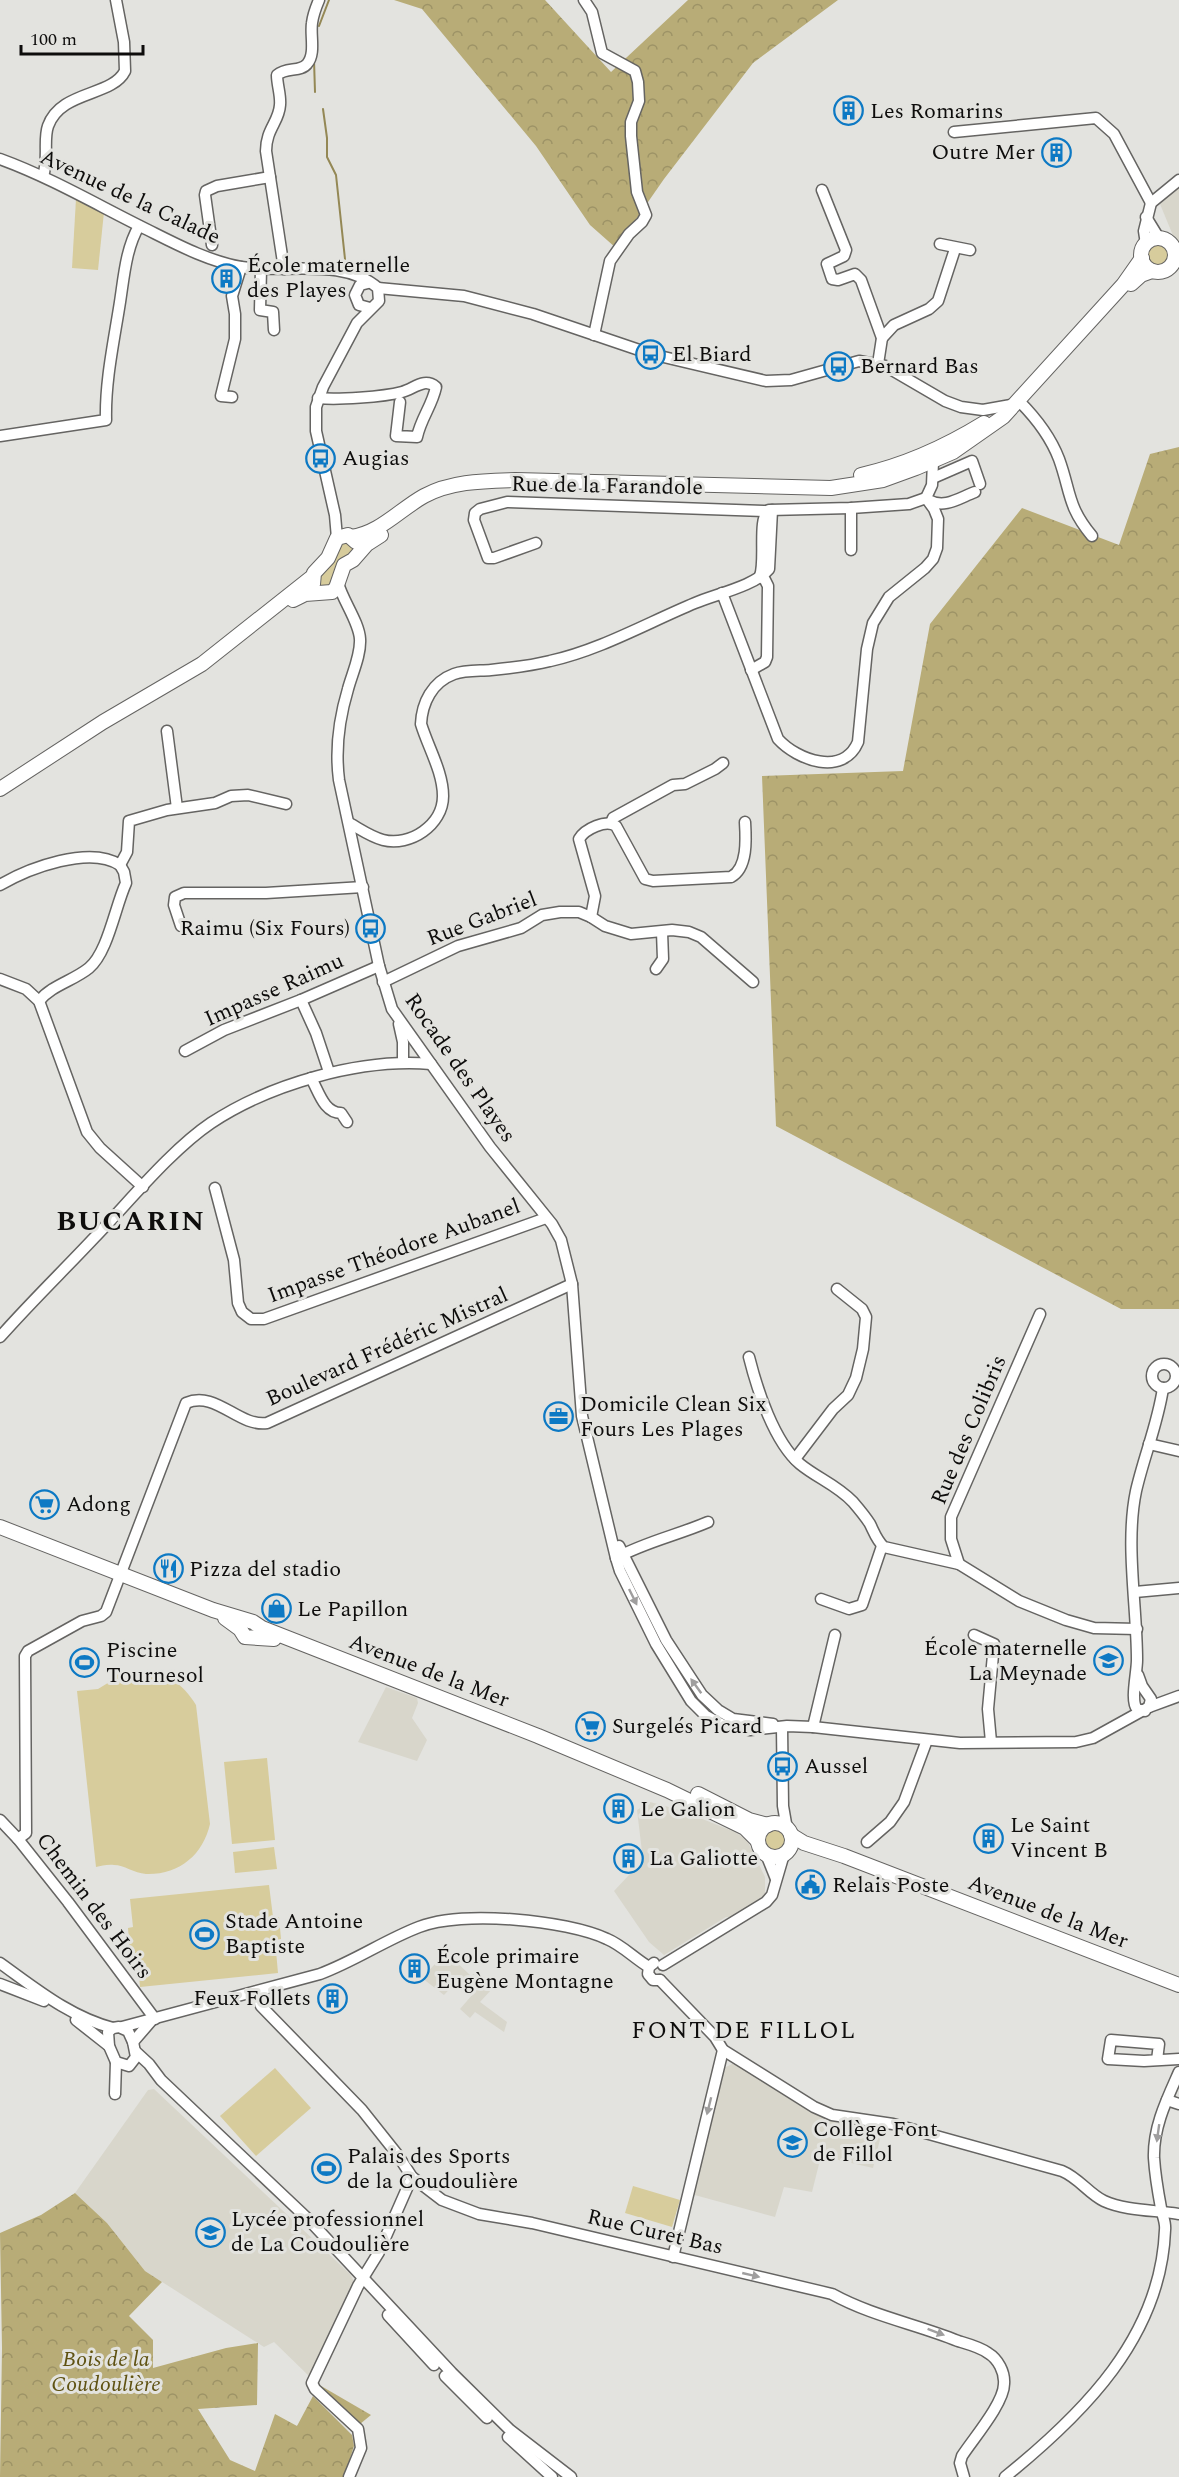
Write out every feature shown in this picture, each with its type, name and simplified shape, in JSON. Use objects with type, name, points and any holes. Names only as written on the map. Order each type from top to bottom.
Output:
[{"type":"main road","points":[[1056,360],[1074,347],[1135,281],[1152,271],[1173,270],[1173,263],[1177,257],[1171,244],[1162,238],[1153,239],[1142,250],[1145,266],[1152,271]]},
{"type":"main road","points":[[0,789],[103,722],[201,664],[312,577],[345,537],[372,532],[430,493],[475,481],[497,480],[831,488],[866,483],[933,462],[959,449],[989,429],[1056,360],[1083,327],[1123,285],[1142,258]]},
{"type":"main road","points":[[791,487],[853,477],[906,462],[976,428],[1017,401]]},
{"type":"main road","points":[[272,610],[305,594],[334,590],[345,565],[368,544],[434,502],[462,490],[497,480]]},
{"type":"main road","points":[[345,537],[358,544],[356,555]]},
{"type":"main road","points":[[312,577],[314,586],[323,593]]},
{"type":"main road","name":"Avenue de la Mer","points":[[0,1527],[213,1610],[250,1628],[304,1645],[538,1736],[702,1806],[745,1828],[758,1841]]},
{"type":"main road","name":"Avenue de la Mer","points":[[538,1736],[551,1736],[679,1786],[749,1820],[771,1824]]},
{"type":"main road","points":[[771,1824],[789,1832],[791,1846],[784,1854],[776,1857],[766,1854],[758,1841],[760,1832],[771,1824]]},
{"type":"main road","name":"Avenue de la Mer","points":[[789,1832],[804,1843],[1179,1985]]},
{"type":"main road","name":"Avenue de la Mer","points":[[784,1854],[813,1854],[867,1865]]},
{"type":"street","points":[[43,176],[47,165],[48,126],[56,113],[76,98],[116,82],[125,71],[124,42],[116,0]]},
{"type":"street","points":[[284,269],[266,138],[281,104],[277,75],[286,69],[303,68],[308,64],[311,55],[312,22],[319,0]]},
{"type":"street","points":[[584,0],[592,12],[600,52],[610,60],[635,71],[639,101],[631,122],[631,136],[637,192],[646,213],[644,219],[628,234],[610,261],[594,335]]},
{"type":"street","points":[[954,132],[1096,118],[1114,134],[1151,203]]},
{"type":"street","name":"Avenue de la Calade","points":[[0,159],[43,176],[195,253],[241,267],[339,270],[352,274],[368,287]]},
{"type":"street","points":[[212,245],[206,191],[217,186],[270,177]]},
{"type":"street","points":[[1146,244],[1144,231],[1151,203],[1179,180]]},
{"type":"street","points":[[822,190],[846,250],[844,256],[827,264],[827,269],[832,279],[838,280],[855,274],[861,280],[882,338],[878,364]]},
{"type":"street","points":[[1146,216],[1157,235],[1162,238]]},
{"type":"street","points":[[0,436],[106,420],[108,378],[120,302],[130,245],[139,226]]},
{"type":"street","points":[[940,244],[955,249],[970,250]]},
{"type":"street","points":[[882,338],[894,325],[929,309],[938,301],[955,249]]},
{"type":"street","points":[[232,397],[220,396],[235,339],[232,296],[241,267]]},
{"type":"street","points":[[261,269],[260,310],[273,312],[274,329]]},
{"type":"street","points":[[368,287],[464,297],[533,314],[651,354],[766,381],[791,380],[859,361],[878,364],[945,401],[973,409],[994,409],[1017,401],[1032,414],[1059,459],[1070,503],[1080,522],[1092,536]]},
{"type":"street","points":[[368,287],[379,301]]},
{"type":"street","points":[[364,307],[355,299],[368,287]]},
{"type":"street","points":[[345,537],[334,515],[316,431],[318,398],[364,307],[403,292]]},
{"type":"street","points":[[318,398],[399,396],[420,384],[429,383],[436,387],[433,402],[426,414],[420,419],[399,420]]},
{"type":"street","points":[[399,396],[396,436],[417,437],[420,419]]},
{"type":"street","name":"Rue de la Farandole","points":[[536,543],[488,558],[474,520],[474,513],[480,509],[507,502],[769,511],[909,504],[926,498],[936,504],[949,503],[977,488],[972,461],[933,478]]},
{"type":"street","points":[[722,593],[774,732],[791,751],[811,760],[830,762],[855,750],[858,742],[867,649],[873,623],[889,597],[925,568],[933,559],[937,548],[938,519],[926,498],[933,478],[933,462]]},
{"type":"street","points":[[850,508],[851,550]]},
{"type":"street","points":[[350,823],[377,837],[393,841],[421,833],[434,821],[441,810],[442,791],[421,724],[421,716],[428,696],[445,679],[455,674],[518,668],[562,658],[760,576],[769,569],[770,564],[769,511]]},
{"type":"street","points":[[751,670],[765,662],[767,657],[768,586],[760,576]]},
{"type":"street","name":"Rocade des Playes","points":[[338,584],[343,600],[355,621],[360,639],[341,715],[336,758],[383,982],[398,1020],[561,1240],[572,1284],[580,1407],[619,1556],[620,1571],[656,1644],[699,1709],[715,1722],[750,1730],[813,1727],[927,1740],[1076,1742],[1093,1738],[1121,1725],[1143,1702]]},
{"type":"street","points":[[323,593],[343,600]]},
{"type":"street","points":[[167,731],[177,808]]},
{"type":"street","points":[[611,823],[613,819],[673,785],[685,784],[723,763]]},
{"type":"street","points":[[120,865],[127,852],[129,821],[177,808],[215,803],[231,796],[248,795],[286,804]]},
{"type":"street","points":[[745,822],[747,840],[741,868],[732,877],[653,881],[645,879],[616,826],[611,823],[604,823],[582,834],[579,839],[595,896],[591,916],[619,932],[631,934],[672,930],[689,932],[702,938],[753,982]]},
{"type":"street","points":[[0,885],[27,871],[80,858],[111,859],[120,865],[124,872],[126,883],[99,957],[89,968],[53,988],[39,1002]]},
{"type":"street","points":[[182,926],[174,906],[175,897],[184,893],[266,893],[363,887]]},
{"type":"street","name":"Rue Gabriel","points":[[383,982],[458,946],[520,928],[542,915],[579,912],[591,916]]},
{"type":"street","points":[[656,969],[663,959],[662,932]]},
{"type":"street","name":"Impasse Raimu","points":[[185,1051],[224,1030],[301,1000],[378,966]]},
{"type":"street","points":[[0,979],[26,989],[39,1002],[87,1132],[100,1149],[143,1187]]},
{"type":"street","points":[[301,1000],[316,1033],[329,1072]]},
{"type":"street","points":[[398,1020],[403,1042],[402,1061]]},
{"type":"street","points":[[402,1061],[421,1052]]},
{"type":"street","points":[[0,1337],[189,1140],[210,1124],[256,1100],[329,1072],[402,1061],[431,1064]]},
{"type":"street","points":[[311,1078],[328,1110],[341,1113],[346,1122]]},
{"type":"street","name":"Impasse Théodore Aubanel","points":[[215,1188],[234,1260],[238,1303],[242,1312],[251,1319],[264,1318],[546,1218]]},
{"type":"street","name":"Boulevard Frédéric Mistral","points":[[121,1574],[186,1403],[194,1400],[206,1401],[254,1423],[267,1423],[572,1284]]},
{"type":"street","points":[[795,1459],[833,1409],[848,1395],[856,1378],[863,1349],[866,1317],[862,1309],[837,1289]]},
{"type":"street","name":"Rue des Colibris","points":[[959,1564],[951,1539],[951,1517],[1040,1314]]},
{"type":"street","points":[[749,1357],[773,1425],[795,1459],[802,1466],[835,1486],[852,1501],[868,1521],[882,1546],[959,1564],[1005,1594],[1050,1614],[1094,1628],[1137,1629]]},
{"type":"street","points":[[1168,1364],[1177,1373],[1174,1383],[1163,1388],[1153,1381],[1152,1374],[1156,1367],[1168,1364]]},
{"type":"street","points":[[1163,1388],[1136,1492],[1132,1528],[1137,1672],[1143,1702],[1165,1702],[1179,1696]]},
{"type":"street","points":[[1149,1444],[1179,1451]]},
{"type":"street","points":[[619,1556],[708,1522]]},
{"type":"street","points":[[821,1599],[849,1609],[862,1605],[882,1546]]},
{"type":"street","points":[[18,1839],[26,1833],[25,1656],[28,1651],[82,1621],[101,1616],[106,1611],[121,1574]]},
{"type":"street","points":[[1135,1592],[1179,1588]]},
{"type":"street","points":[[813,1727],[835,1635]]},
{"type":"street","points":[[974,1635],[994,1644],[988,1709],[991,1742]]},
{"type":"street","points":[[782,1727],[783,1806],[789,1832]]},
{"type":"street","points":[[867,1842],[890,1822],[904,1802],[927,1740]]},
{"type":"street","points":[[771,1824],[783,1806]]},
{"type":"street","name":"Chemin des Hoirs","points":[[0,1820],[18,1839],[143,2004],[139,2022]]},
{"type":"street","points":[[766,1854],[776,1879]]},
{"type":"street","points":[[649,1967],[656,1963],[663,1965],[766,1902],[772,1895],[784,1854]]},
{"type":"street","points":[[156,2019],[135,2047],[130,2066],[115,2094],[116,2062],[107,2036],[118,2027],[300,1980],[344,1965],[421,1926],[468,1919],[512,1920],[565,1926],[608,1939],[649,1967]]},
{"type":"street","points":[[0,1963],[53,2001],[89,2019],[128,2031],[135,2047],[157,2075],[326,2238],[465,2397],[552,2477]]},
{"type":"street","points":[[660,1980],[665,1974],[663,1965]]},
{"type":"street","points":[[649,1967],[649,1976],[653,1980],[660,1980],[715,2037],[723,2050],[784,2090],[832,2115],[893,2124],[1062,2171],[1114,2205],[1179,2214]]},
{"type":"street","points":[[0,1984],[51,2005],[86,2025],[109,2046]]},
{"type":"street","name":"Rue Curet Bas","points":[[255,1992],[261,2006],[362,2110],[412,2177],[442,2200],[479,2214],[541,2225],[832,2294],[877,2315],[928,2329],[988,2353],[998,2361],[1005,2386],[999,2401],[962,2456],[960,2463],[964,2477]]},
{"type":"street","points":[[143,2004],[156,2019]]},
{"type":"street","points":[[1157,2060],[1159,2044],[1111,2040],[1108,2059],[1157,2060],[1179,2060]]},
{"type":"street","points":[[673,2257],[723,2050]]},
{"type":"street","points":[[116,2062],[157,2075]]},
{"type":"street","points":[[1005,2477],[1049,2440],[1097,2392],[1113,2372],[1141,2326],[1153,2296],[1165,2232],[1154,2157],[1160,2116],[1179,2072]]},
{"type":"street","points":[[1167,2100],[1179,2104]]},
{"type":"street","points":[[349,2477],[361,2448],[358,2429],[312,2386],[362,2280],[379,2252],[412,2177]]},
{"type":"street","points":[[362,2280],[502,2422],[571,2477]]},
{"type":"shaded area","points":[[1179,187],[1179,250],[1160,204]]},
{"type":"shaded area","points":[[76,199],[104,212],[98,270],[72,268]]},
{"type":"shaded area","points":[[1158,238],[1170,243],[1175,255],[1170,267],[1158,272],[1146,267],[1141,255],[1146,243]]},
{"type":"shaded area","points":[[337,538],[358,544],[338,583],[323,593],[312,577]]},
{"type":"shaded area","points":[[119,1670],[121,1676],[143,1672],[154,1673],[173,1680],[196,1705],[210,1824],[202,1845],[195,1854],[179,1867],[169,1871],[146,1874],[118,1865],[96,1867],[77,1691],[98,1689],[116,1678],[114,1672]]},
{"type":"shaded area","points":[[386,1687],[417,1698],[418,1703],[412,1718],[427,1740],[417,1761],[358,1742]]},
{"type":"shaded area","points":[[267,1758],[275,1840],[232,1844],[224,1762]]},
{"type":"shaded area","points":[[650,1802],[680,1810],[735,1832],[747,1840],[765,1877],[765,1894],[751,1907],[732,1917],[726,1917],[664,1955],[649,1942],[614,1891],[643,1860],[637,1810]]},
{"type":"shaded area","points":[[775,1824],[786,1829],[791,1840],[786,1851],[775,1856],[764,1851],[759,1840],[764,1829]]},
{"type":"shaded area","points":[[274,1847],[277,1869],[235,1873],[233,1852]]},
{"type":"shaded area","name":"Stade Antoine Baptiste","points":[[269,1885],[273,1917],[279,1917],[281,1939],[275,1940],[278,1973],[140,1987],[137,1954],[130,1954],[128,1928],[133,1927],[130,1899]]},
{"type":"shaded area","points":[[446,1952],[471,1976],[476,1972],[491,1990],[480,2002],[507,2022],[504,2032],[475,2012],[470,2018],[460,2009],[473,1994],[458,1980],[444,1995],[422,1978]]},
{"type":"shaded area","name":"Collège Font de Fillol","points":[[734,2063],[838,2123],[883,2127],[873,2168],[821,2156],[812,2192],[784,2187],[775,2217],[691,2194],[724,2068]]},
{"type":"shaded area","points":[[275,2068],[311,2108],[256,2156],[220,2116]]},
{"type":"shaded area","name":"Lycée professionnel de La Coudoulière","points":[[154,2089],[350,2274],[355,2283],[310,2377],[274,2342],[264,2347],[145,2271],[107,2223],[75,2193],[148,2090]]},
{"type":"shaded area","points":[[633,2186],[680,2200],[672,2227],[625,2213]]},
{"type":"green space","points":[[394,0],[545,0],[611,72],[688,0],[838,0],[753,63],[664,179],[616,248],[590,225],[536,146],[422,9]]},
{"type":"green space","points":[[1179,447],[1179,1309],[1121,1309],[776,1126],[762,776],[903,771],[930,624],[1022,508],[1119,545],[1150,454]]},
{"type":"green space","name":"Bois de la Coudoulière","points":[[75,2193],[107,2223],[145,2271],[162,2282],[129,2316],[153,2340],[153,2368],[226,2348],[258,2343],[257,2405],[198,2409],[230,2460],[255,2471],[275,2414],[297,2426],[313,2396],[352,2435],[354,2446],[344,2477],[0,2477],[2,2348],[0,2233],[41,2215]]},
{"type":"green space","points":[[316,2383],[371,2415],[360,2424]]},
{"type":"waterway","points":[[319,26],[329,0]]},
{"type":"waterway","points":[[314,60],[315,92]]},
{"type":"waterway","points":[[323,109],[327,157],[336,175],[345,259]]},
{"type":"place","name":"Les Romarins","points":[[849,111]]},
{"type":"place","name":"Outre Mer","points":[[1056,152]]},
{"type":"place","name":"École maternelle des Playes","points":[[226,278]]},
{"type":"place","name":"El Biard","points":[[651,354]]},
{"type":"place","name":"Bernard Bas","points":[[839,366]]},
{"type":"place","name":"Augias","points":[[321,458]]},
{"type":"place","name":"Raimu (Six Fours)","points":[[371,928]]},
{"type":"place","name":"Domicile Clean Six Fours Les Plages","points":[[559,1417]]},
{"type":"place","name":"Adong","points":[[45,1504]]},
{"type":"place","name":"Pizza del stadio","points":[[168,1569]]},
{"type":"place","name":"Le Papillon","points":[[276,1609]]},
{"type":"place","name":"École maternelle La Meynade","points":[[1108,1661]]},
{"type":"place","name":"Piscine Tournesol","points":[[85,1663]]},
{"type":"place","name":"Surgelés Picard","points":[[591,1726]]},
{"type":"place","name":"Aussel","points":[[783,1766]]},
{"type":"place","name":"Le Galion","points":[[619,1809]]},
{"type":"place","name":"Le Saint Vincent B","points":[[989,1838]]},
{"type":"place","name":"La Galiotte","points":[[628,1858]]},
{"type":"place","name":"Relais Poste","points":[[811,1885]]},
{"type":"place","name":"Stade Antoine Baptiste","points":[[204,1934]]},
{"type":"place","name":"École primaire Eugène Montagne","points":[[415,1969]]},
{"type":"place","name":"Feux Follets","points":[[332,1998]]},
{"type":"place","name":"Collège Font de Fillol","points":[[792,2142]]},
{"type":"place","name":"Palais des Sports de la Coudoulière","points":[[326,2169]]},
{"type":"place","name":"Lycée professionnel de La Coudoulière","points":[[210,2232]]},
{"type":"district","name":"BUCARIN","points":[[131,1221]]},
{"type":"district","name":"FONT DE FILLOL","points":[[744,2031]]}]
